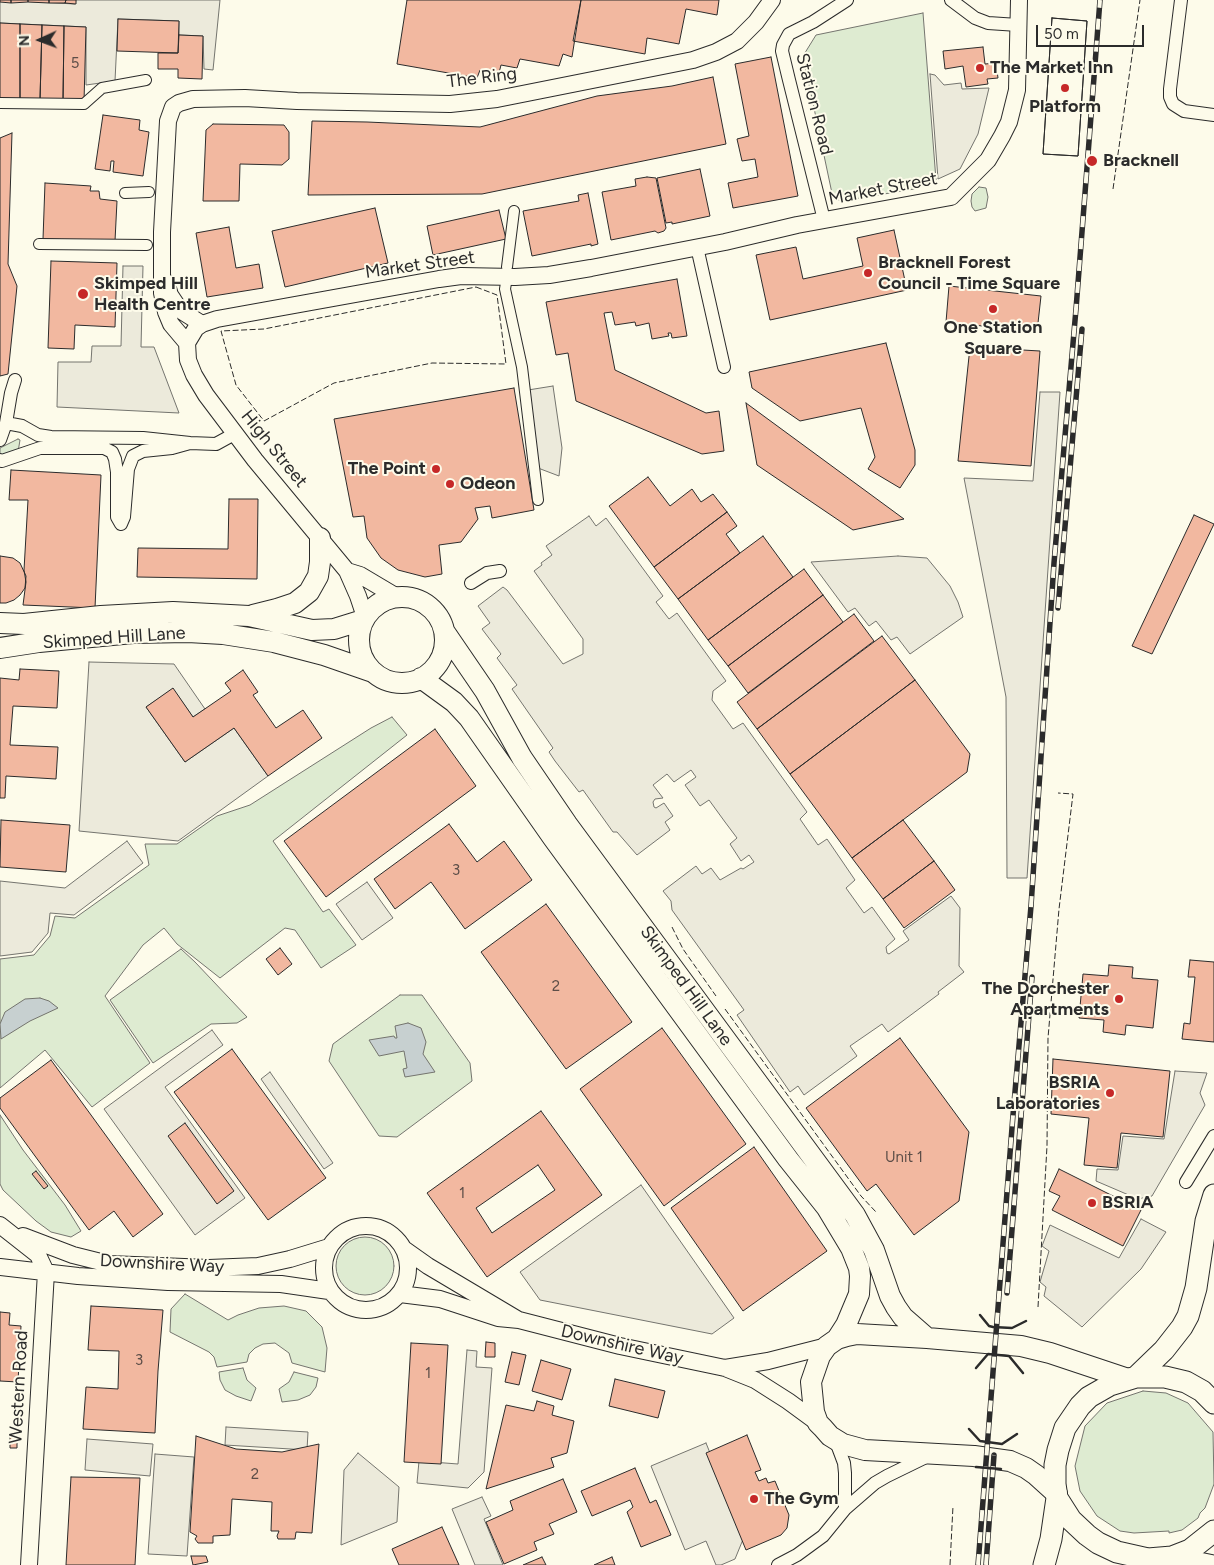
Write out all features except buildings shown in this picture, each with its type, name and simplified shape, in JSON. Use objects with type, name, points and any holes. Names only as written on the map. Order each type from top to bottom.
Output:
[{"type":"highway","points":[[1132,1378],[1164,1350],[1188,1316],[1196,1288],[1206,1221],[1214,1195]]},
{"type":"highway","points":[[1044,1565],[1051,1539],[1057,1496],[1055,1465],[1058,1450],[1064,1428],[1070,1418],[1089,1397],[1110,1385],[1132,1378],[1165,1377],[1186,1382],[1202,1391],[1214,1403]]},
{"type":"highway","points":[[1057,1496],[1071,1520],[1098,1543],[1117,1552],[1148,1559]]},
{"type":"highway","points":[[1124,1565],[1172,1556],[1190,1550],[1214,1531]]},
{"type":"main road","points":[[249,616],[278,609],[296,602],[308,592],[318,576],[320,538]]},
{"type":"main road","points":[[397,597],[409,597],[425,603],[437,615],[444,631],[445,645],[440,661],[430,673],[408,683],[384,679],[373,672],[366,664],[359,647],[364,619],[380,602],[397,597]]},
{"type":"main road","name":"Skimped Hill Lane","points":[[0,623],[24,624],[100,616],[173,612],[249,616],[312,630],[334,629],[364,619]]},
{"type":"main road","name":"Skimped Hill Lane","points":[[444,631],[485,691],[522,758],[567,824],[855,1215],[874,1250],[890,1296],[908,1321],[927,1338]]},
{"type":"main road","name":"Skimped Hill Lane","points":[[0,648],[39,642],[133,633],[197,633],[274,642],[324,655],[373,672]]},
{"type":"main road","name":"Skimped Hill Lane","points":[[421,678],[454,702],[469,718],[553,838],[777,1144],[827,1208],[851,1248],[859,1268],[859,1294],[846,1325],[820,1356],[811,1382],[812,1403],[818,1423]]},
{"type":"main road","points":[[832,1342],[858,1334],[1021,1346],[1132,1378]]},
{"type":"main road","points":[[818,1423],[835,1439],[849,1446],[865,1450],[974,1456],[1010,1461],[1036,1475],[1057,1496]]},
{"type":"main road","points":[[1172,1556],[1211,1565]]},
{"type":"street","name":"The Ring","points":[[162,266],[168,121],[174,107],[187,100],[197,98],[245,98],[450,104],[496,99],[693,60],[716,52],[738,41],[756,22],[772,0]]},
{"type":"street","name":"Station Road","points":[[824,220],[782,51],[789,34],[813,22],[848,0]]},
{"type":"street","points":[[951,0],[974,18],[988,22],[1018,25]]},
{"type":"street","name":"Market Street","points":[[205,323],[217,319],[461,276],[516,277],[549,275],[950,197],[988,160],[1002,136],[1013,105],[1017,90],[1019,0]]},
{"type":"street","points":[[1181,0],[1170,97],[1173,104],[1184,111],[1214,115]]},
{"type":"street","points":[[0,103],[84,104],[102,88],[146,80]]},
{"type":"street","points":[[125,194],[149,192]]},
{"type":"street","points":[[508,267],[514,211]]},
{"type":"street","points":[[39,244],[147,245]]},
{"type":"street","points":[[697,247],[724,367]]},
{"type":"street","points":[[162,266],[170,295],[178,307],[183,312],[205,323]]},
{"type":"street","points":[[162,266],[162,293],[166,312],[174,330],[187,343],[193,330],[205,323]]},
{"type":"street","points":[[506,283],[505,289],[522,367],[538,500]]},
{"type":"street","name":"High Street","points":[[187,343],[188,360],[194,375],[206,395],[255,460],[347,571],[358,596],[364,619]]},
{"type":"street","points":[[0,440],[6,423],[15,380]]},
{"type":"street","points":[[6,423],[22,426],[38,434],[51,437],[143,438],[216,444],[236,433]]},
{"type":"street","points":[[0,460],[2,461],[40,448],[104,448],[112,452],[116,460],[117,472],[117,517],[121,524],[124,517],[128,469],[133,456],[143,452],[172,448],[190,443]]},
{"type":"street","name":"High Street","points":[[347,571],[360,576],[397,597]]},
{"type":"street","points":[[471,583],[487,573],[500,571]]},
{"type":"street","points":[[1186,1182],[1214,1136]]},
{"type":"street","points":[[0,1223],[38,1255],[46,1272]]},
{"type":"street","name":"Downshire Way","points":[[0,1223],[29,1239],[73,1255],[109,1264],[219,1269],[248,1267],[290,1259],[330,1247]]},
{"type":"street","points":[[367,1226],[381,1228],[395,1237],[404,1249],[407,1258],[408,1272],[400,1294],[390,1303],[371,1310],[353,1308],[344,1304],[329,1292],[324,1268],[330,1247],[339,1236],[350,1229],[367,1226]]},
{"type":"street","name":"Downshire Way","points":[[404,1249],[428,1266],[519,1320]]},
{"type":"street","name":"Downshire Way","points":[[0,1267],[78,1276],[168,1282],[281,1284],[329,1292]]},
{"type":"street","name":"Western Road","points":[[29,1565],[46,1272]]},
{"type":"street","name":"Downshire Way","points":[[400,1294],[440,1299],[498,1318],[519,1320],[610,1344],[725,1368],[755,1380],[818,1423]]},
{"type":"street","name":"Downshire Way","points":[[725,1368],[768,1361],[832,1342]]},
{"type":"street","points":[[835,1439],[844,1463],[845,1509]]},
{"type":"street","points":[[778,1565],[797,1555],[823,1536],[845,1509],[875,1483],[932,1454]]},
{"type":"green space","points":[[923,13],[936,180],[914,189],[842,201],[833,198],[803,56],[816,35]]},
{"type":"green space","points":[[979,187],[986,188],[988,197],[986,208],[975,211],[972,207],[972,194]]},
{"type":"green space","points":[[18,439],[20,440],[18,452],[0,455],[0,448]]},
{"type":"green space","points":[[392,717],[407,735],[273,841],[323,912],[329,909],[356,945],[321,968],[295,930],[285,928],[220,978],[177,944],[164,928],[143,945],[105,996],[150,1063],[92,1107],[45,1050],[0,1088],[0,959],[34,955],[50,936],[55,916],[75,918],[149,865],[145,844],[177,844],[217,816],[250,805],[371,728]]},
{"type":"green space","points":[[181,949],[247,1017],[237,1023],[211,1024],[153,1063],[110,1000]]},
{"type":"green space","points":[[400,995],[422,995],[470,1063],[472,1081],[397,1137],[379,1136],[329,1061],[333,1044]]},
{"type":"green space","points":[[0,1115],[23,1150],[65,1205],[81,1231],[71,1237],[51,1232],[36,1221],[3,1190],[0,1184]]},
{"type":"green space","points":[[365,1237],[376,1239],[389,1250],[394,1266],[392,1277],[381,1290],[365,1295],[354,1293],[341,1282],[336,1266],[338,1255],[349,1242]]},
{"type":"green space","points":[[185,1294],[228,1320],[259,1308],[284,1306],[306,1311],[322,1327],[327,1348],[325,1372],[292,1363],[289,1353],[275,1343],[263,1344],[255,1348],[249,1354],[247,1362],[217,1367],[214,1357],[209,1352],[170,1332],[171,1309]]},
{"type":"green space","points":[[243,1368],[247,1380],[256,1388],[251,1401],[225,1390],[220,1380],[219,1372]]},
{"type":"green space","points":[[294,1372],[318,1378],[316,1387],[310,1395],[298,1400],[282,1402],[279,1389],[289,1382]]},
{"type":"green space","points":[[1143,1391],[1166,1393],[1188,1403],[1213,1432],[1214,1484],[1205,1508],[1198,1518],[1182,1530],[1169,1533],[1169,1531],[1134,1533],[1120,1531],[1097,1516],[1080,1491],[1075,1466],[1085,1426],[1107,1403]]},
{"type":"shaded area","points":[[0,0],[75,4],[76,0],[220,0],[213,70],[204,69],[203,36],[179,35],[179,21],[118,19],[115,81],[86,85],[86,27],[0,23]]},
{"type":"shaded area","points":[[930,74],[935,75],[944,85],[961,83],[962,89],[989,88],[978,134],[960,169],[938,179]]},
{"type":"shaded area","points":[[123,266],[143,266],[141,347],[154,347],[179,413],[57,407],[58,362],[91,362],[92,346],[121,346]]},
{"type":"shaded area","points":[[553,386],[562,448],[559,476],[538,468],[528,390]]},
{"type":"shaded area","points":[[1040,392],[1060,392],[1027,878],[1007,878],[1006,697],[964,478],[1033,481]]},
{"type":"shaded area","points":[[589,516],[596,526],[606,518],[663,596],[656,602],[669,619],[677,613],[726,681],[713,691],[712,700],[733,729],[743,723],[807,812],[800,819],[818,845],[827,839],[855,880],[846,888],[864,913],[872,907],[895,939],[886,947],[887,953],[889,954],[909,940],[903,931],[951,896],[960,908],[959,966],[964,972],[938,992],[939,994],[888,1032],[882,1024],[850,1046],[857,1056],[804,1095],[798,1086],[790,1092],[737,1015],[744,1010],[672,910],[671,901],[663,891],[696,866],[702,874],[711,868],[720,880],[754,862],[749,855],[741,861],[730,844],[737,838],[709,800],[700,806],[685,785],[696,777],[691,770],[674,782],[667,774],[653,785],[663,798],[655,799],[653,802],[654,807],[656,808],[664,803],[673,816],[665,822],[670,830],[637,855],[617,832],[613,832],[583,790],[579,792],[555,761],[549,752],[553,748],[512,689],[517,685],[497,658],[501,654],[482,629],[490,623],[478,606],[503,587],[563,664],[583,654],[583,639],[534,571],[552,555],[546,546]]},
{"type":"shaded area","points":[[898,556],[927,558],[950,586],[963,617],[910,654],[897,637],[891,640],[876,621],[869,626],[855,608],[848,612],[811,562]]},
{"type":"shaded area","points":[[89,662],[174,664],[205,709],[193,717],[173,689],[146,707],[185,762],[234,728],[268,776],[178,841],[79,831]]},
{"type":"shaded area","points":[[127,841],[143,863],[74,915],[50,913],[48,933],[32,952],[0,956],[0,881],[65,888]]},
{"type":"shaded area","points":[[367,882],[393,918],[362,940],[336,904]]},
{"type":"shaded area","points":[[40,998],[49,1001],[58,1008],[30,1021],[1,1039],[0,1024],[5,1012],[25,999]]},
{"type":"shaded area","points":[[408,1023],[421,1028],[426,1042],[423,1054],[435,1072],[405,1077],[403,1069],[407,1068],[404,1051],[379,1056],[369,1040],[394,1036],[397,1038],[395,1026]]},
{"type":"shaded area","points":[[212,1030],[223,1045],[165,1087],[245,1198],[195,1235],[104,1109]]},
{"type":"shaded area","points":[[1175,1071],[1207,1073],[1200,1093],[1205,1105],[1152,1196],[1138,1199],[1096,1181],[1097,1169],[1118,1170],[1123,1136],[1164,1139]]},
{"type":"shaded area","points":[[270,1072],[333,1163],[324,1169],[261,1079]]},
{"type":"shaded area","points":[[641,1185],[734,1318],[712,1334],[540,1300],[520,1272]]},
{"type":"shaded area","points":[[1141,1219],[1166,1232],[1141,1269],[1082,1327],[1044,1296],[1046,1287],[1040,1282],[1049,1251],[1042,1246],[1050,1225],[1119,1258]]},
{"type":"shaded area","points":[[467,1350],[477,1351],[476,1367],[492,1368],[484,1472],[468,1488],[417,1483],[419,1461],[458,1464]]},
{"type":"shaded area","points":[[226,1427],[308,1432],[307,1450],[225,1445]]},
{"type":"shaded area","points":[[87,1439],[153,1444],[150,1476],[85,1470]]},
{"type":"shaded area","points":[[706,1443],[744,1537],[735,1559],[721,1565],[716,1565],[706,1541],[685,1550],[651,1466]]},
{"type":"shaded area","points":[[358,1453],[399,1487],[397,1522],[341,1545],[344,1470]]},
{"type":"shaded area","points":[[155,1454],[194,1457],[187,1556],[148,1554]]},
{"type":"shaded area","points":[[482,1497],[491,1516],[484,1519],[503,1565],[475,1565],[452,1509]]},
{"type":"railway","points":[[978,1565],[1031,906],[1054,563],[1100,0]]},
{"type":"railway","points":[[1058,608],[1082,329]]},
{"type":"railway","points":[[1007,1293],[1032,977]]},
{"type":"railway","points":[[986,1565],[994,1455]]},
{"type":"fence","points":[[1113,189],[1140,0]]},
{"type":"fence","points":[[476,287],[497,295],[506,364],[432,363],[334,383],[264,421],[236,385],[221,331],[264,329],[476,287]]},
{"type":"fence","points":[[1038,1307],[1047,1146],[1048,1038],[1059,909],[1073,794],[1058,793]]},
{"type":"fence","points":[[672,927],[683,949],[716,996]]},
{"type":"fence","points":[[725,1009],[861,1196],[876,1212]]},
{"type":"fence","points":[[950,1565],[953,1506]]},
{"type":"wall","points":[[980,1315],[989,1326],[993,1327],[1012,1328],[1026,1321]]},
{"type":"wall","points":[[976,1368],[988,1354],[1009,1356],[1023,1373]]},
{"type":"wall","points":[[969,1429],[980,1441],[1002,1444],[1017,1434]]},
{"type":"wall","points":[[976,1467],[1001,1469]]},
{"type":"place","name":"The Market Inn","points":[[980,68]]},
{"type":"place","name":"Platform","points":[[1065,88]]},
{"type":"place","name":"Bracknell","points":[[1092,161]]},
{"type":"place","name":"Bracknell Forest Council - Time Square","points":[[868,273]]},
{"type":"place","name":"Skimped Hill Health Centre","points":[[83,294]]},
{"type":"place","name":"One Station Square","points":[[993,309]]},
{"type":"place","name":"The Point","points":[[436,469]]},
{"type":"place","name":"Odeon","points":[[450,484]]},
{"type":"place","name":"The Dorchester Apartments","points":[[1119,999]]},
{"type":"place","name":"BSRIA Laboratories","points":[[1110,1093]]},
{"type":"place","name":"BSRIA","points":[[1092,1203]]},
{"type":"place","name":"The Gym","points":[[754,1499]]}]
